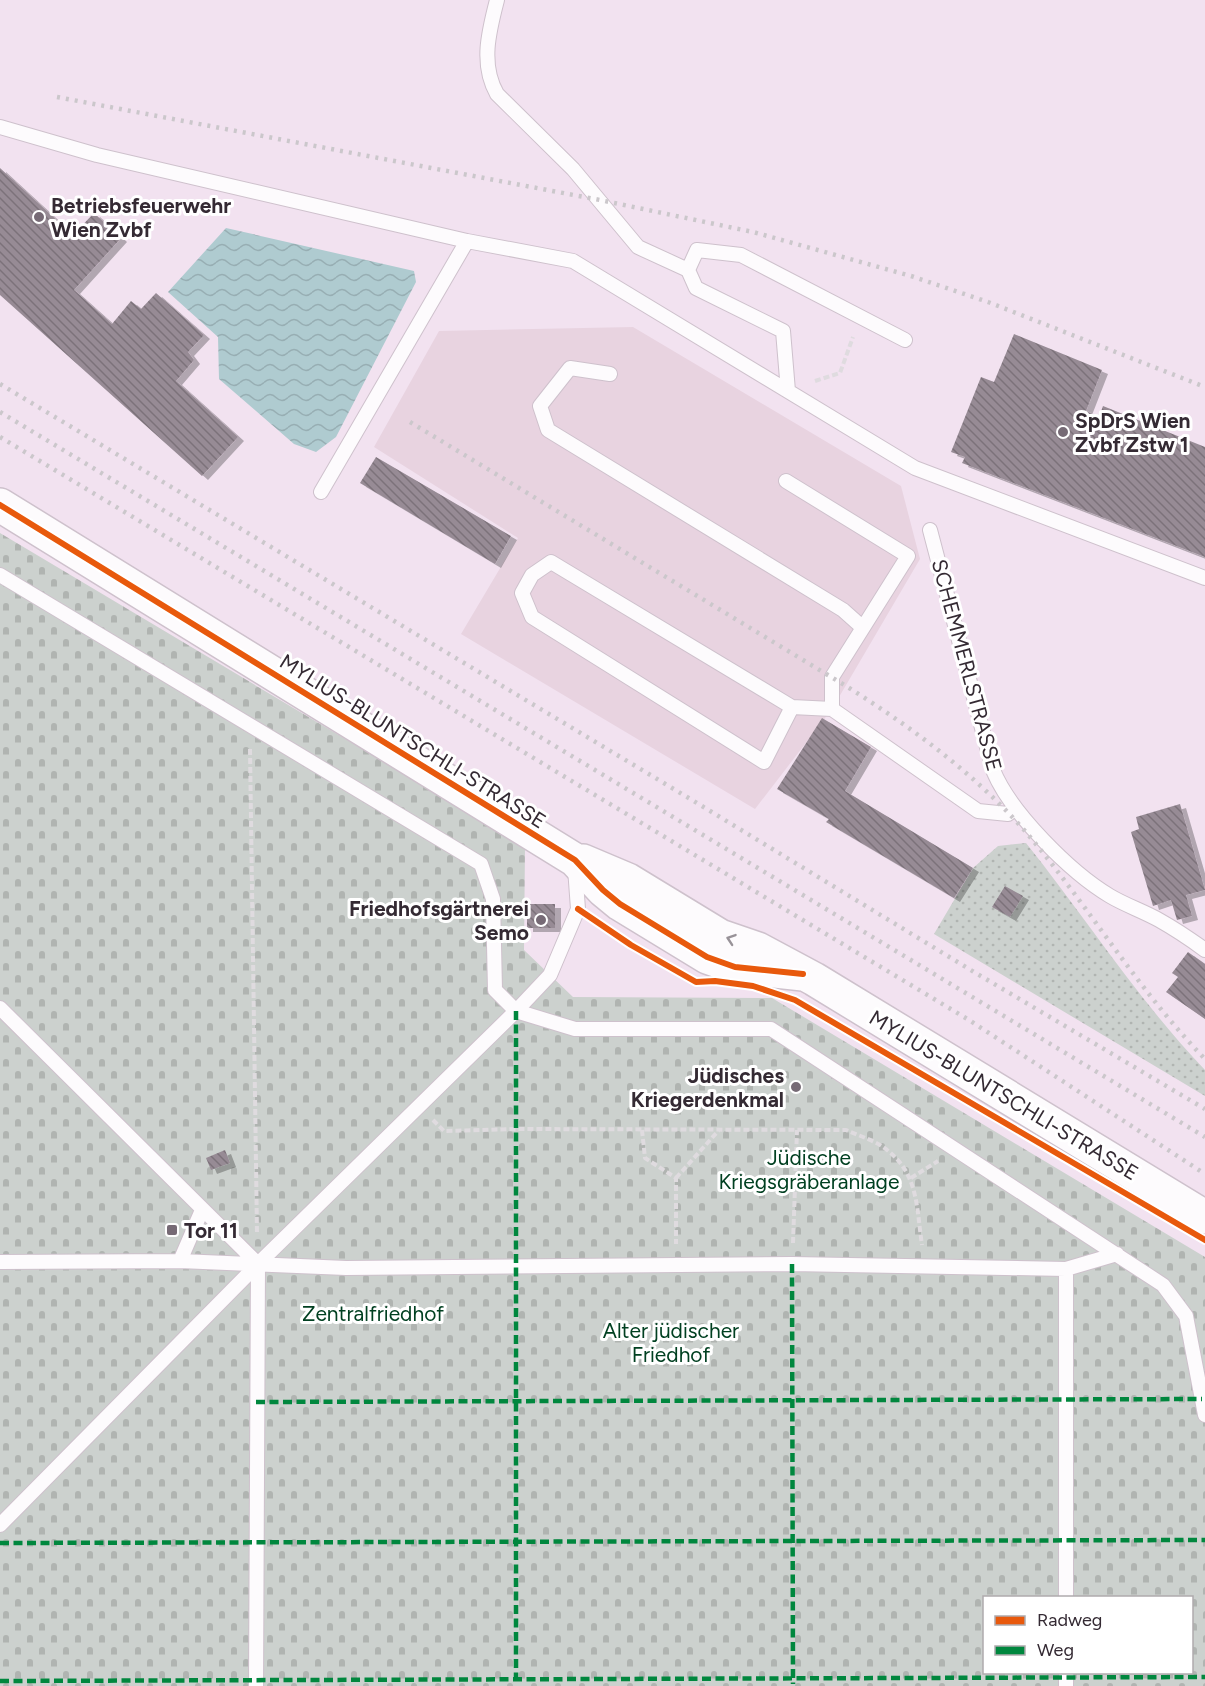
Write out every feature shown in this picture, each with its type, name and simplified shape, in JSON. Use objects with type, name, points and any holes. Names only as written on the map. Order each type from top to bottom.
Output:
[{"type":"street","name":"MYLIUS-BLUNTSCHLI-STRASSE","points":[[0,505],[575,860],[591,879],[620,904],[707,957],[735,967],[803,974],[1205,1217]]},
{"type":"lane","points":[[497,0],[487,49],[490,81],[496,94],[573,170],[638,247],[688,270],[696,288],[783,331],[788,391]]},
{"type":"lane","points":[[0,127],[97,155],[467,241],[573,261],[915,468],[1205,578]]},
{"type":"lane","points":[[321,492],[467,241]]},
{"type":"lane","points":[[688,270],[697,249],[741,255],[904,339]]},
{"type":"lane","points":[[610,374],[570,368],[540,406],[548,430],[843,610],[862,627]]},
{"type":"lane","points":[[786,482],[908,556],[832,677],[832,709]]},
{"type":"lane","name":"SCHEMMERLSTRASSE","points":[[930,530],[993,770],[1000,787],[1014,808],[1072,868],[1092,884],[1158,920],[1205,950]]},
{"type":"lane","points":[[792,707],[764,762],[532,617],[522,593],[532,575],[551,562],[792,707],[832,709],[978,811],[1008,814],[1014,808]]},
{"type":"lane","points":[[0,575],[481,864],[493,899],[495,990],[516,1011],[575,1029],[771,1029],[1163,1285],[1186,1316],[1205,1415]]},
{"type":"lane","points":[[0,1525],[258,1264],[550,975],[578,909],[575,860]]},
{"type":"lane","points":[[0,1008],[258,1264],[256,1686]]},
{"type":"lane","points":[[180,1261],[202,1210]]},
{"type":"lane","points":[[0,1262],[180,1261],[346,1268],[792,1264],[1066,1269],[1117,1254]]},
{"type":"lane","points":[[1066,1269],[1066,1596]]},
{"type":"path","points":[[840,373],[861,317]]},
{"type":"path","points":[[249,725],[258,1264]]},
{"type":"path","points":[[419,1106],[444,1131],[846,1130],[879,1144],[896,1157],[911,1178],[925,1267]]},
{"type":"path","points":[[642,1130],[645,1158],[676,1178]]},
{"type":"path","points":[[675,1266],[676,1178],[719,1130]]},
{"type":"path","points":[[792,1264],[797,1130]]},
{"type":"shaded area","points":[[633,327],[901,486],[920,559],[832,709],[755,809],[461,634],[518,538],[374,447],[439,331]]},
{"type":"green space","name":"Alter jüdischer Friedhof","points":[[0,533],[525,846],[524,950],[573,997],[772,998],[1205,1257],[1205,1686],[0,1686]]},
{"type":"green space","points":[[1026,843],[1157,1016],[1205,1070],[1205,1096],[934,934],[973,868],[998,846]]},
{"type":"water","points":[[226,228],[414,271],[416,282],[336,437],[316,452],[294,444],[219,379],[218,337],[168,292]]},
{"type":"building","points":[[0,168],[73,235],[94,213],[121,238],[74,290],[112,324],[131,301],[141,309],[156,293],[204,335],[188,352],[194,360],[176,381],[238,437],[202,476],[0,295]]},
{"type":"building","name":"SpDrS Wien Zvbf Zstw 1","points":[[1014,334],[1102,370],[1086,411],[1099,417],[1103,406],[1205,447],[1205,557],[962,463],[965,457],[951,452],[981,377],[994,382]]},
{"type":"building","points":[[376,457],[511,536],[495,564],[360,483]]},
{"type":"building","points":[[822,718],[871,747],[845,791],[973,868],[954,898],[826,822],[829,819],[777,789]]},
{"type":"building","points":[[1180,804],[1205,890],[1186,895],[1192,916],[1177,920],[1171,900],[1153,906],[1131,832],[1139,829],[1136,817]]},
{"type":"building","points":[[1005,886],[1023,896],[1010,917],[992,907]]},
{"type":"building","name":"Friedhofsgärtnerei Semo","points":[[530,904],[555,904],[555,928],[527,928],[527,913],[530,913]]},
{"type":"building","points":[[1188,952],[1205,964],[1205,1019],[1166,992],[1178,977],[1172,973]]},
{"type":"building","points":[[225,1150],[230,1163],[211,1170],[206,1158]]},
{"type":"railway","points":[[57,97],[600,200],[753,232],[911,276],[988,302],[1205,387]]},
{"type":"railway","points":[[0,384],[1205,1109]]},
{"type":"railway","points":[[0,412],[1205,1137]]},
{"type":"railway","points":[[410,422],[846,686],[941,752],[985,790],[1025,831],[1157,1004],[1205,1059]]},
{"type":"railway","points":[[0,437],[969,1020],[1205,1174]]},
{"type":"marked path","points":[[516,1011],[516,1686]]},
{"type":"marked path","points":[[792,1264],[793,1684]]},
{"type":"marked path","points":[[256,1402],[1202,1399]]},
{"type":"marked path","points":[[0,1543],[1205,1540]]},
{"type":"marked path","points":[[0,1681],[1205,1677]]},
{"type":"cycle path","points":[[0,505],[575,860],[603,890],[620,904],[707,957],[735,967],[803,974]]},
{"type":"cycle path","points":[[578,909],[631,945],[696,982],[715,981],[753,986],[795,1000],[1205,1240]]},
{"type":"place","name":"Betriebsfeuerwehr Wien Zvbf","points":[[39,217]]},
{"type":"place","name":"SpDrS Wien Zvbf Zstw 1","points":[[1063,432]]},
{"type":"place","name":"Friedhofsgärtnerei Semo","points":[[541,920]]},
{"type":"place","name":"Jüdisches Kriegerdenkmal","points":[[796,1087]]},
{"type":"place","name":"Tor 11","points":[[172,1230]]},
{"type":"park label","name":"Jüdische Kriegsgräberanlage","points":[[809,1169]]},
{"type":"park label","name":"Zentralfriedhof","points":[[373,1313]]}]
